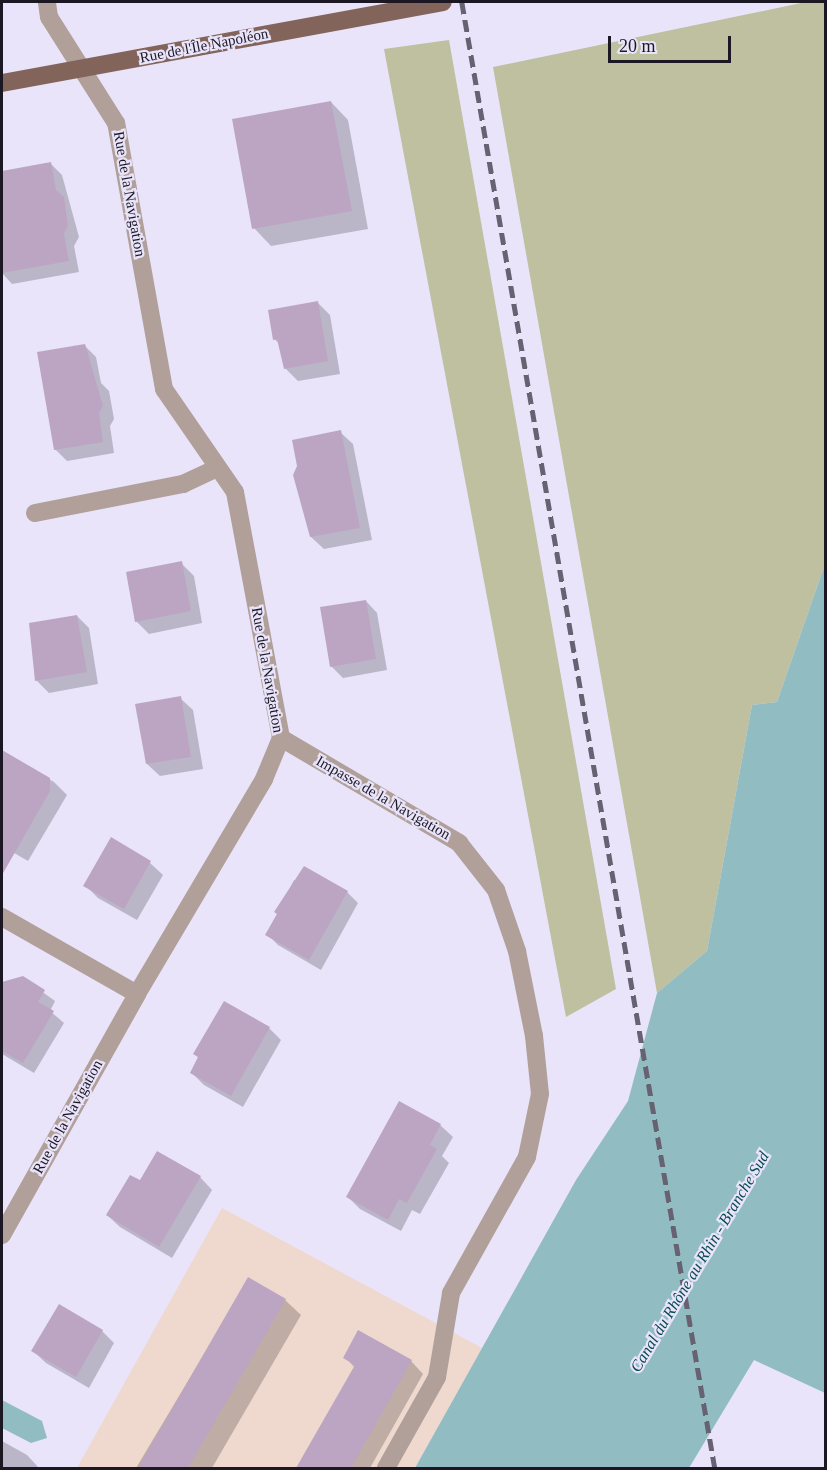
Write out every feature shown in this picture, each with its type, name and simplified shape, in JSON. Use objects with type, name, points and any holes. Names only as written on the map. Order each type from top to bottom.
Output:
[{"type":"main road","name":"Rue de l'Île Napoléon","points":[[2,83],[443,2]]},
{"type":"street","name":"Rue de la Navigation","points":[[2,1235],[137,994],[264,779],[281,738],[235,492],[164,389],[116,123],[49,17],[47,2]]},
{"type":"street","points":[[35,513],[183,484],[218,468]]},
{"type":"street","name":"Impasse de la Navigation","points":[[281,738],[459,843],[496,890],[517,951],[534,1036],[540,1094],[526,1157],[451,1293],[437,1377],[386,1468]]},
{"type":"street","points":[[2,917],[137,994]]},
{"type":"shaded area","points":[[806,2],[825,2],[825,564],[777,702],[752,705],[707,951],[657,993],[493,67]]},
{"type":"shaded area","points":[[449,40],[616,989],[566,1017],[384,49]]},
{"type":"shaded area","points":[[222,1208],[482,1348],[415,1468],[77,1468]]},
{"type":"water","name":"Canal du Rhône au Rhin - Branche Sud","points":[[825,564],[825,1393],[754,1360],[689,1468],[415,1468],[576,1180],[628,1101],[657,993],[707,951],[752,705],[777,702]]},
{"type":"water","points":[[2,1400],[42,1421],[47,1438],[31,1443],[2,1428]]},
{"type":"building","points":[[331,101],[352,211],[252,229],[232,119]]},
{"type":"building","points":[[51,162],[56,190],[64,197],[68,226],[64,234],[69,261],[2,273],[2,171]]},
{"type":"building","points":[[318,301],[328,361],[284,369],[277,339],[273,340],[268,310]]},
{"type":"building","points":[[85,344],[103,406],[99,413],[103,442],[54,450],[37,352]]},
{"type":"building","points":[[341,430],[360,528],[310,537],[293,475],[297,466],[292,440]]},
{"type":"building","points":[[182,561],[191,611],[135,622],[126,572]]},
{"type":"building","points":[[366,600],[376,659],[330,667],[320,607]]},
{"type":"building","points":[[77,615],[87,672],[35,681],[29,623]]},
{"type":"building","points":[[181,696],[191,757],[146,764],[135,704]]},
{"type":"building","points":[[2,750],[50,778],[50,791],[2,875]]},
{"type":"building","points":[[111,837],[151,861],[124,909],[83,886]]},
{"type":"building","points":[[304,866],[348,891],[309,960],[265,935],[277,914],[274,912]]},
{"type":"building","points":[[23,976],[45,990],[38,1002],[54,1011],[23,1063],[2,1051],[2,982]]},
{"type":"building","points":[[224,1001],[270,1027],[231,1096],[190,1073],[198,1057],[193,1054]]},
{"type":"building","points":[[399,1101],[441,1124],[430,1145],[437,1149],[407,1203],[399,1199],[388,1220],[346,1197]]},
{"type":"building","points":[[157,1151],[201,1176],[159,1247],[106,1215],[130,1175],[140,1180]]},
{"type":"building","points":[[248,1277],[286,1299],[188,1468],[138,1468]]},
{"type":"building","points":[[59,1304],[103,1330],[76,1377],[31,1351]]},
{"type":"building","points":[[358,1330],[412,1360],[351,1468],[296,1468],[355,1365],[343,1358]]},
{"type":"railway","points":[[462,2],[715,1468]]}]
